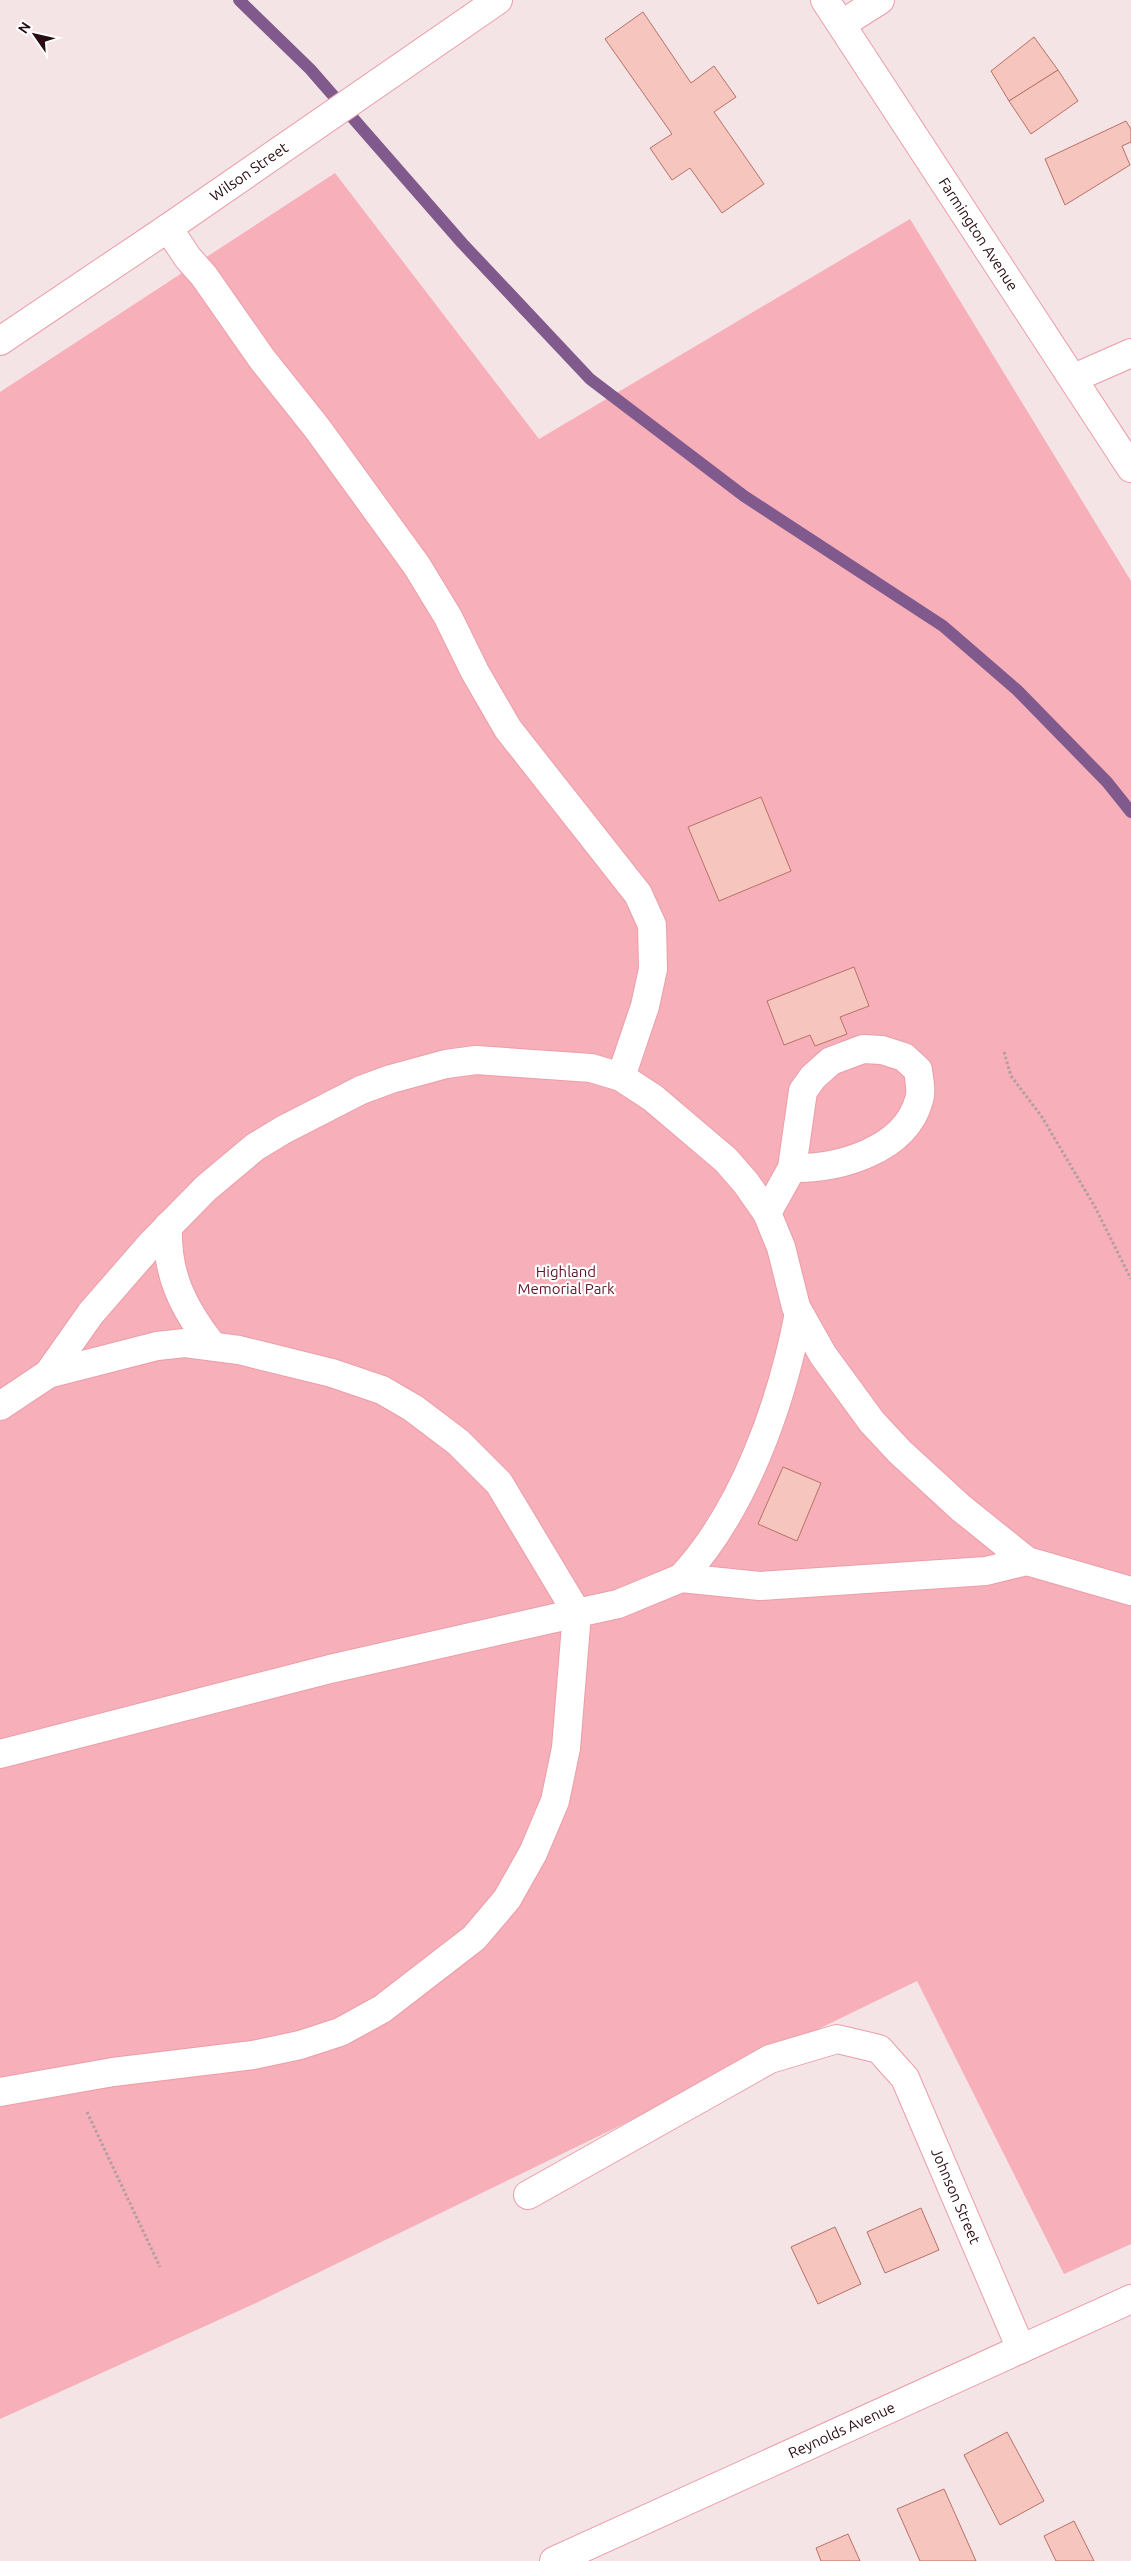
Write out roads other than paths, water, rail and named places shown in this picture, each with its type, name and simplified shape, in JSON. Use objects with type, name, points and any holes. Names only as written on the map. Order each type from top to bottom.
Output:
[{"type":"street","name":"Wilson Street","points":[[0,340],[168,228],[498,0]]},
{"type":"street","name":"Farmington Avenue","points":[[825,0],[1074,378],[1131,468]]},
{"type":"street","points":[[842,24],[880,0]]},
{"type":"street","points":[[168,228],[262,359],[317,428],[417,566],[448,617],[475,672],[508,729],[638,894],[652,925],[653,969],[645,1006],[621,1077]]},
{"type":"street","points":[[1074,378],[1131,353]]},
{"type":"street","points":[[767,1213],[792,1168],[802,1091],[813,1077],[831,1061],[863,1049],[882,1050],[904,1057],[918,1070],[920,1099],[914,1114],[903,1129],[882,1146],[861,1157],[816,1168],[792,1168]]},
{"type":"street","points":[[48,1374],[91,1313],[168,1226],[206,1188],[255,1147],[330,1105],[391,1079],[446,1064],[476,1060],[591,1068],[621,1077],[653,1098],[726,1160],[767,1213],[781,1247],[787,1277],[799,1313],[823,1355],[872,1422],[900,1452],[960,1508],[1027,1561],[1131,1592]]},
{"type":"street","points":[[168,1226],[167,1250],[171,1274],[198,1327],[212,1345]]},
{"type":"street","points":[[0,1754],[330,1669],[618,1604],[682,1578],[702,1556],[752,1468],[792,1349],[799,1313]]},
{"type":"street","points":[[0,1406],[48,1374],[157,1346],[184,1343],[212,1345],[340,1375],[382,1390],[412,1408],[458,1442],[499,1483],[577,1614],[566,1748],[555,1801],[533,1853],[506,1899],[474,1938],[382,2009],[340,2032],[300,2045],[252,2055],[151,2067],[0,2092]]},
{"type":"street","points":[[682,1578],[760,1586],[986,1571],[1027,1561]]},
{"type":"street","name":"Johnson Street","points":[[528,2195],[770,2059],[837,2039],[879,2049],[905,2078],[1021,2349]]},
{"type":"street","name":"Reynolds Avenue","points":[[554,2561],[1131,2299]]},
{"type":"waterway","points":[[239,0],[310,69],[462,243],[590,379],[744,496],[943,626],[1017,690],[1107,782],[1131,812]]},
{"type":"park label","name":"Highland Memorial Park","points":[[566,1280]]}]
